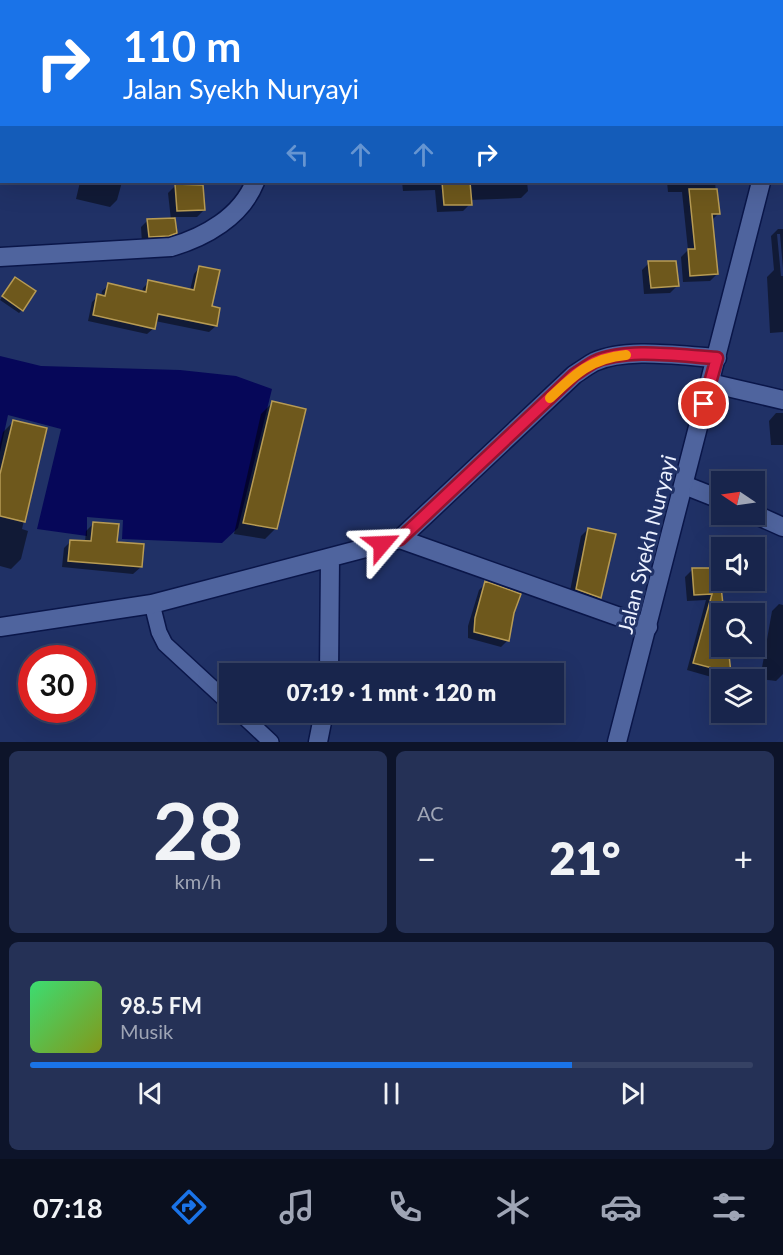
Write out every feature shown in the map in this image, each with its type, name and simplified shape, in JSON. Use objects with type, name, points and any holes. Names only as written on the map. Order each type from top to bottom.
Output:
[{"type":"street","points":[[0,257],[171,247],[190,241],[217,226],[236,210],[254,183]]},
{"type":"street","name":"Jalan Syekh Nuryayi","points":[[617,742],[761,183]]},
{"type":"street","points":[[0,627],[152,604],[400,539],[574,375],[595,362],[617,356],[644,354],[717,358]]},
{"type":"street","points":[[710,384],[783,400]]},
{"type":"street","points":[[684,484],[711,495]]},
{"type":"street","points":[[765,519],[783,527]]},
{"type":"street","points":[[400,539],[648,627]]},
{"type":"street","points":[[329,663],[330,558]]},
{"type":"street","points":[[318,742],[322,723]]},
{"type":"lane","points":[[152,604],[159,632],[165,644],[219,694]]},
{"type":"lane","points":[[251,723],[271,742]]},
{"type":"shaded area","points":[[0,356],[41,366],[180,370],[236,376],[272,389],[238,528],[222,543],[122,539],[123,520],[87,517],[87,536],[37,529],[61,429],[8,415],[0,452]]},
{"type":"building","points":[[442,183],[470,183],[472,205],[444,205]]},
{"type":"building","points":[[175,184],[203,185],[205,210],[177,211]]},
{"type":"building","points":[[689,189],[717,189],[720,214],[712,214],[718,274],[690,276],[688,249],[695,249]]},
{"type":"building","points":[[175,218],[177,233],[169,236],[149,237],[147,219]]},
{"type":"building","points":[[648,261],[676,261],[679,286],[651,288]]},
{"type":"building","points":[[199,266],[220,270],[212,306],[220,308],[217,326],[158,314],[155,329],[93,315],[97,294],[105,296],[108,283],[146,292],[148,280],[194,290]]},
{"type":"building","points":[[15,277],[36,291],[23,311],[2,296]]},
{"type":"building","points":[[272,401],[306,409],[277,529],[243,523]]},
{"type":"building","points":[[13,420],[47,428],[25,522],[0,516],[0,474]]},
{"type":"building","points":[[93,522],[119,524],[117,542],[144,544],[142,567],[68,561],[70,540],[91,541]]},
{"type":"building","points":[[588,528],[616,534],[601,598],[576,589]]},
{"type":"building","points":[[692,568],[711,568],[711,591],[722,591],[723,603],[711,603],[711,657],[729,657],[731,669],[716,669],[693,663],[712,594],[694,595]]},
{"type":"building","points":[[485,581],[521,594],[514,613],[509,641],[474,632],[475,618]]},
{"type":"slow traffic","points":[[550,398],[574,375],[595,362],[626,355]]},
{"type":"route","points":[[382,544],[400,539],[574,375],[595,362],[617,356],[644,354],[717,358],[704,404]]}]
